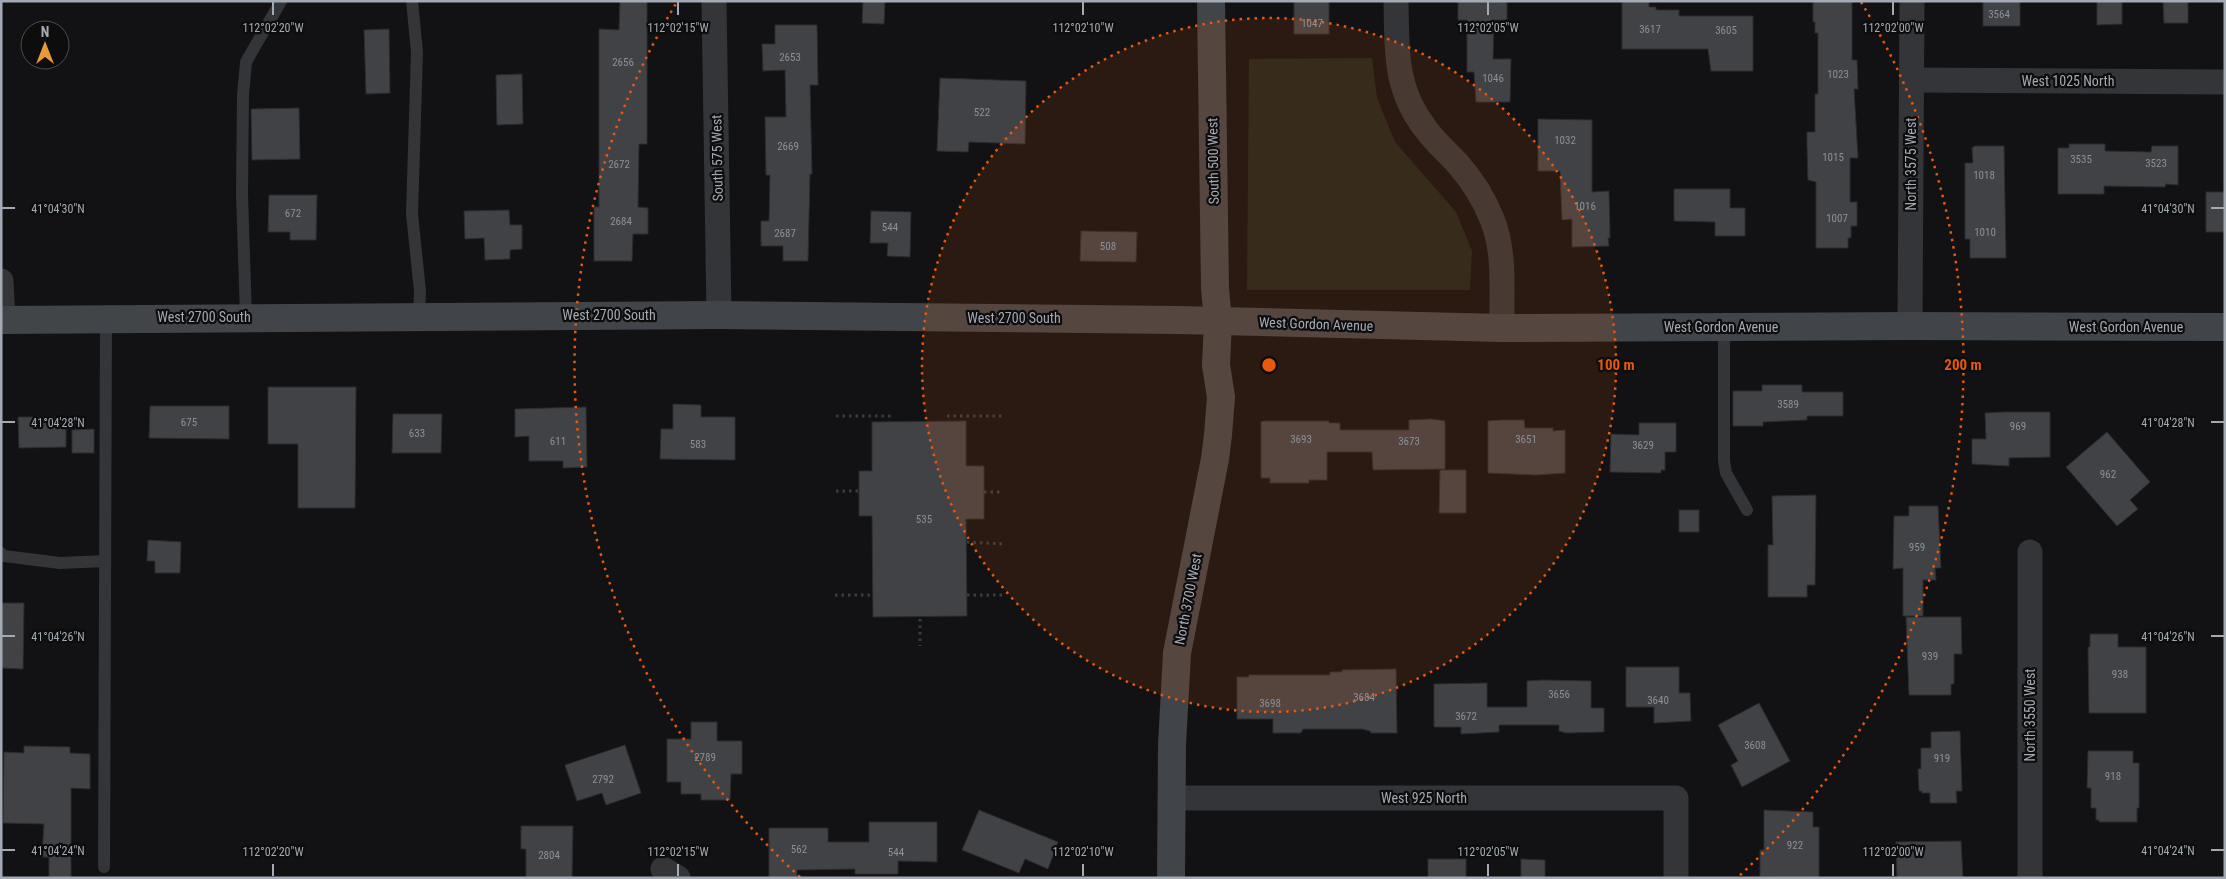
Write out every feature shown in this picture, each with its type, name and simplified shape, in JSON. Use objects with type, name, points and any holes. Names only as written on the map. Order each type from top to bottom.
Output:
[{"type":"main road","name":"South 500 West","points":[[1211,1],[1215,288],[1218,322]]},
{"type":"main road","name":"West 2700 South","points":[[2,320],[719,315],[1218,322]]},
{"type":"main road","name":"West Gordon Avenue","points":[[1218,322],[1502,328],[2225,327]]},
{"type":"main road","name":"North 3700 West","points":[[1171,878],[1172,744],[1177,653],[1215,460],[1221,397],[1216,366],[1218,322]]},
{"type":"street","name":"South 575 West","points":[[714,1],[719,315]]},
{"type":"street","points":[[1396,1],[1397,62],[1405,94],[1424,128],[1460,166],[1482,196],[1493,221],[1501,257],[1502,328]]},
{"type":"street","name":"North 3575 West","points":[[1910,326],[1912,1]]},
{"type":"street","name":"West 1025 North","points":[[1912,80],[2225,82]]},
{"type":"street","points":[[1,281],[2,320]]},
{"type":"street","name":"North 3550 West","points":[[2030,552],[2030,878]]},
{"type":"street","name":"West 925 North","points":[[1172,798],[1676,798],[1676,878]]},
{"type":"lane","points":[[246,317],[242,194],[242,95],[246,62],[281,1]]},
{"type":"lane","points":[[412,1],[418,52],[412,214],[420,292],[420,316]]},
{"type":"lane","points":[[104,867],[106,318]]},
{"type":"lane","points":[[1724,327],[1724,461],[1726,472],[1747,510]]},
{"type":"lane","points":[[1,553],[4,556],[60,564],[105,561]]},
{"type":"path","points":[[836,416],[891,416]]},
{"type":"path","points":[[947,416],[1002,416]]},
{"type":"path","points":[[836,491],[859,491]]},
{"type":"path","points":[[984,492],[1002,492]]},
{"type":"path","points":[[967,542],[1003,544]]},
{"type":"path","points":[[836,596],[873,595]]},
{"type":"path","points":[[967,596],[1003,596]]},
{"type":"path","points":[[920,618],[920,646]]},
{"type":"shaded area","points":[[1372,58],[1377,98],[1395,142],[1456,212],[1472,251],[1470,290],[1247,290],[1249,59]]},
{"type":"building","points":[[620,1],[647,1],[647,144],[639,144],[638,207],[648,208],[648,234],[633,234],[632,261],[594,261],[594,207],[599,207],[599,29],[619,30]]},
{"type":"building","points":[[863,1],[885,1],[884,24],[862,23]]},
{"type":"building","points":[[1294,1],[1329,1],[1329,34],[1294,34]]},
{"type":"building","points":[[1458,1],[1507,1],[1507,20],[1494,20],[1493,59],[1511,59],[1510,102],[1476,102],[1474,72],[1467,72],[1467,20],[1458,20]]},
{"type":"building","points":[[1622,1],[1649,1],[1649,7],[1656,7],[1656,10],[1679,10],[1679,16],[1753,16],[1753,71],[1711,71],[1708,49],[1622,49]]},
{"type":"building","points":[[1813,1],[1852,1],[1852,60],[1857,60],[1858,89],[1854,89],[1858,158],[1850,158],[1850,202],[1857,202],[1857,226],[1851,226],[1851,238],[1848,238],[1848,248],[1816,248],[1816,182],[1808,180],[1807,146],[1807,132],[1815,132],[1815,94],[1818,94],[1818,33],[1815,33],[1815,22],[1813,22]]},
{"type":"building","points":[[1983,1],[2020,1],[2020,26],[1983,26]]},
{"type":"building","points":[[2097,1],[2122,1],[2122,24],[2097,25]]},
{"type":"building","points":[[2163,1],[2188,1],[2188,23],[2164,23]]},
{"type":"building","points":[[775,25],[817,25],[818,85],[810,85],[812,174],[810,174],[808,261],[783,261],[783,246],[761,246],[761,221],[769,221],[770,175],[766,175],[765,117],[786,117],[785,70],[763,71],[762,44],[775,44]]},
{"type":"building","points":[[389,29],[390,93],[366,94],[364,30]]},
{"type":"building","points":[[522,74],[523,124],[497,125],[496,75]]},
{"type":"building","points":[[940,78],[1026,81],[1025,144],[969,142],[968,152],[937,151]]},
{"type":"building","points":[[299,108],[300,159],[252,160],[251,109]]},
{"type":"building","points":[[1538,119],[1592,120],[1592,192],[1609,191],[1609,246],[1572,247],[1572,219],[1562,220],[1560,171],[1538,171]]},
{"type":"building","points":[[2069,144],[2105,144],[2105,151],[2151,152],[2152,146],[2178,146],[2178,185],[2166,184],[2165,187],[2104,186],[2104,194],[2058,194],[2058,148],[2069,148]]},
{"type":"building","points":[[1975,146],[2004,146],[2006,258],[1970,258],[1970,239],[1965,239],[1965,163],[1973,163],[1972,148]]},
{"type":"building","points":[[1674,189],[1730,189],[1730,208],[1745,208],[1745,236],[1715,236],[1715,222],[1674,221]]},
{"type":"building","points":[[2206,192],[2225,192],[2225,232],[2206,232]]},
{"type":"building","points":[[269,195],[317,195],[316,240],[290,240],[290,232],[268,232]]},
{"type":"building","points":[[509,210],[510,225],[522,225],[522,249],[510,250],[510,259],[485,260],[484,238],[465,239],[464,211]]},
{"type":"building","points":[[871,211],[911,212],[910,257],[887,256],[888,243],[870,243]]},
{"type":"building","points":[[1081,231],[1137,232],[1136,262],[1080,261]]},
{"type":"building","points":[[1762,385],[1802,385],[1802,392],[1843,392],[1843,416],[1807,416],[1807,420],[1763,422],[1763,426],[1733,426],[1733,391],[1762,391]]},
{"type":"building","points":[[268,387],[356,387],[355,508],[298,508],[298,444],[268,444]]},
{"type":"building","points":[[673,404],[701,405],[701,417],[735,417],[735,460],[660,459],[661,429],[673,429]]},
{"type":"building","points":[[150,406],[229,406],[229,439],[149,438]]},
{"type":"building","points":[[586,407],[587,467],[563,468],[563,461],[529,461],[529,436],[515,437],[515,409]]},
{"type":"building","points":[[2050,412],[2050,457],[2009,458],[2009,466],[1972,464],[1972,439],[1986,439],[1985,413]]},
{"type":"building","points":[[393,414],[442,414],[441,453],[392,453]]},
{"type":"building","points":[[18,417],[66,417],[66,447],[19,448]]},
{"type":"building","points":[[1432,419],[1445,421],[1445,469],[1373,470],[1372,452],[1327,452],[1327,480],[1309,480],[1309,483],[1270,483],[1270,478],[1261,478],[1261,422],[1329,421],[1329,423],[1340,423],[1340,430],[1409,430],[1409,420]]},
{"type":"building","points":[[1524,420],[1525,428],[1553,428],[1553,431],[1565,430],[1565,473],[1535,475],[1488,473],[1488,421]]},
{"type":"building","points":[[966,421],[966,466],[984,466],[984,519],[966,519],[967,616],[873,617],[872,516],[859,516],[859,471],[872,471],[872,422]]},
{"type":"building","points":[[1639,423],[1676,423],[1676,452],[1665,452],[1665,470],[1661,470],[1661,473],[1610,472],[1611,434],[1639,435]]},
{"type":"building","points":[[94,429],[94,453],[72,453],[72,430]]},
{"type":"building","points":[[2107,432],[2150,482],[2130,500],[2138,509],[2117,526],[2066,467]]},
{"type":"building","points":[[1440,470],[1466,470],[1466,513],[1439,513]]},
{"type":"building","points":[[1816,495],[1815,585],[1807,585],[1807,597],[1768,597],[1768,545],[1773,545],[1772,496]]},
{"type":"building","points":[[1909,506],[1938,506],[1941,568],[1935,568],[1936,580],[1923,580],[1923,616],[1903,616],[1903,568],[1893,569],[1894,516],[1909,516]]},
{"type":"building","points":[[1679,510],[1699,510],[1699,532],[1679,532]]},
{"type":"building","points":[[148,540],[181,542],[180,573],[155,573],[155,561],[147,561]]},
{"type":"building","points":[[1,603],[24,603],[23,669],[1,668]]},
{"type":"building","points":[[1906,617],[1961,617],[1962,654],[1954,654],[1954,684],[1951,684],[1951,695],[1909,695]]},
{"type":"building","points":[[2090,634],[2118,634],[2118,647],[2146,647],[2146,713],[2089,713],[2088,647],[2090,647]]},
{"type":"building","points":[[1626,667],[1679,667],[1679,693],[1690,693],[1691,721],[1654,723],[1654,707],[1626,707]]},
{"type":"building","points":[[1396,669],[1397,733],[1371,733],[1362,729],[1303,729],[1301,733],[1273,733],[1273,719],[1237,719],[1237,677],[1249,677],[1249,675],[1330,675],[1330,672],[1342,672],[1342,670]]},
{"type":"building","points":[[1527,681],[1591,681],[1591,708],[1604,708],[1604,732],[1566,733],[1559,731],[1559,725],[1499,725],[1499,732],[1461,734],[1461,727],[1434,727],[1434,684],[1487,683],[1487,707],[1527,707]]},
{"type":"building","points":[[1759,703],[1790,761],[1742,787],[1731,765],[1738,761],[1718,725]]},
{"type":"building","points":[[691,722],[717,722],[717,741],[742,741],[742,774],[731,774],[730,800],[701,800],[701,794],[681,794],[681,782],[667,782],[667,739],[691,739]]},
{"type":"building","points":[[1960,731],[1962,791],[1956,791],[1957,803],[1930,803],[1930,793],[1919,791],[1918,769],[1921,769],[1921,748],[1931,748],[1931,732]]},
{"type":"building","points":[[625,745],[641,793],[606,805],[602,793],[577,801],[565,765]]},
{"type":"building","points":[[24,746],[70,747],[70,753],[90,754],[90,789],[71,788],[71,878],[49,877],[49,857],[42,857],[44,824],[3,823],[4,752],[24,753]]},
{"type":"building","points":[[2088,751],[2133,751],[2133,763],[2139,763],[2139,808],[2137,808],[2137,822],[2099,822],[2099,820],[2096,820],[2096,808],[2091,808],[2091,788],[2087,788]]},
{"type":"building","points":[[979,810],[1058,842],[1048,869],[1025,859],[1019,873],[962,850]]},
{"type":"building","points":[[1764,810],[1813,812],[1813,827],[1819,827],[1819,878],[1760,877],[1760,850],[1764,850]]},
{"type":"building","points":[[869,822],[937,822],[937,862],[898,861],[898,874],[855,874],[855,869],[797,870],[797,878],[769,878],[769,828],[828,828],[828,842],[869,842]]},
{"type":"building","points":[[521,826],[573,826],[572,878],[526,878],[526,849],[521,849]]},
{"type":"building","points":[[1961,841],[1963,878],[1897,878],[1896,842]]},
{"type":"building","points":[[1428,859],[1466,859],[1466,878],[1428,878]]},
{"type":"building","points":[[1521,859],[1545,860],[1545,878],[1521,878]]}]
